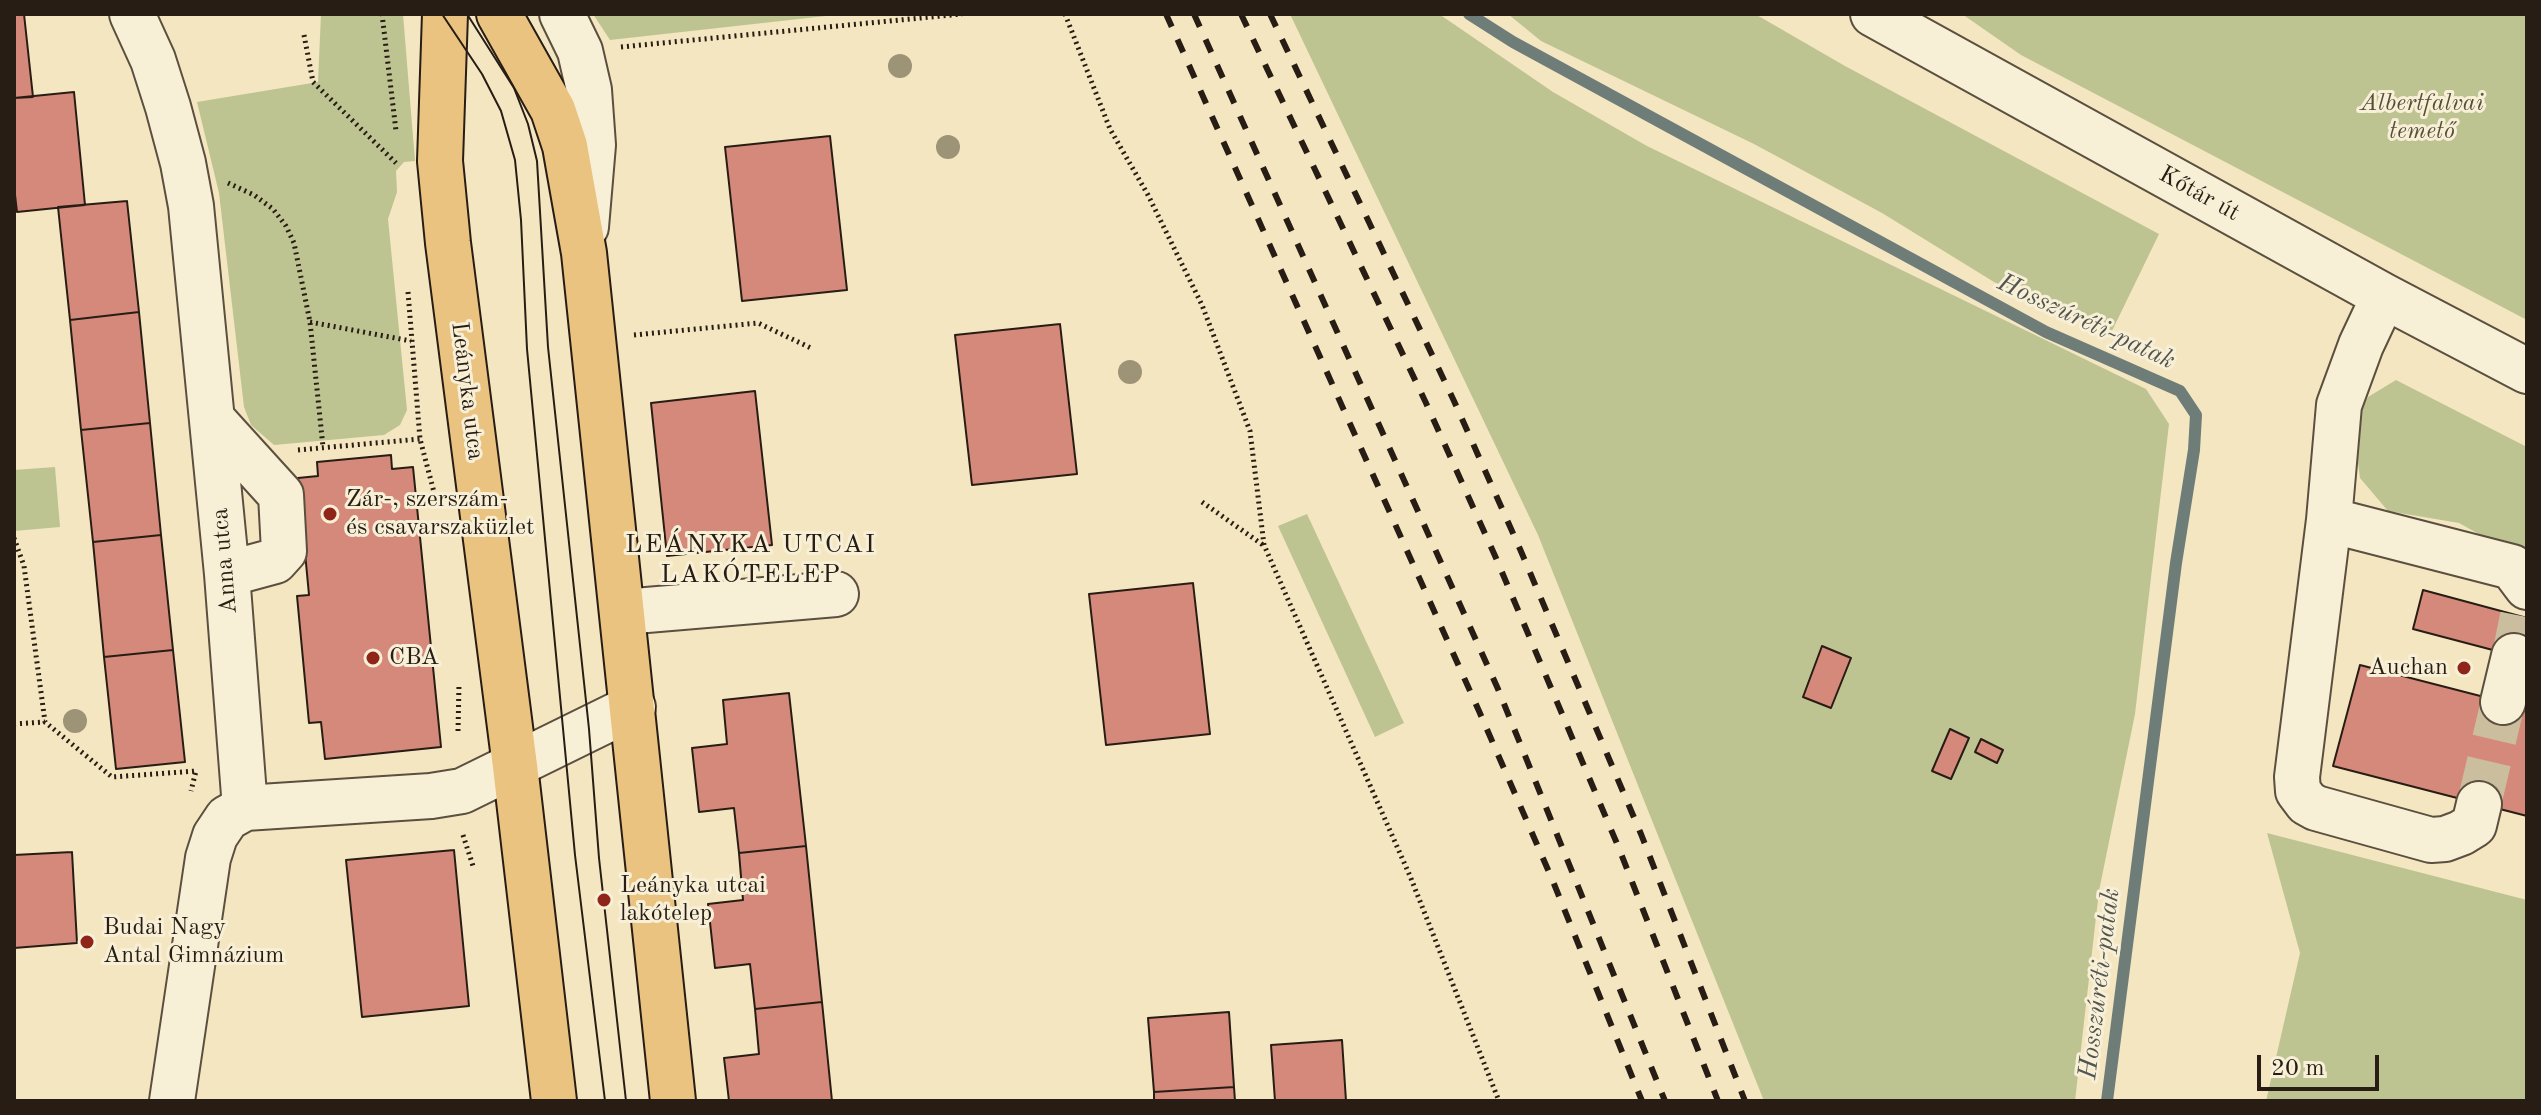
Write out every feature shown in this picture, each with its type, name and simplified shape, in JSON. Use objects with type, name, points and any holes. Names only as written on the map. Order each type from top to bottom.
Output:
[{"type":"main road","name":"Leányka utca","points":[[445,14],[440,161],[448,243],[554,1101]]},
{"type":"main road","points":[[499,14],[553,110],[565,146],[584,253],[673,1101]]},
{"type":"street","name":"Anna utca","points":[[132,14],[153,60],[183,163],[191,206],[227,574],[245,808]]},
{"type":"street","name":"Kőtár út","points":[[1873,14],[2384,296],[2527,371]]},
{"type":"street","points":[[571,32],[589,90],[593,145],[584,253]]},
{"type":"street","points":[[2384,296],[2361,345],[2339,405],[2329,520],[2297,777],[2298,791],[2307,803],[2316,808],[2431,840],[2445,839],[2474,825],[2479,804]]},
{"type":"street","points":[[212,419],[281,495],[284,551],[275,561],[227,574]]},
{"type":"street","points":[[2329,520],[2512,567],[2522,614],[2503,702]]},
{"type":"street","points":[[623,612],[836,594]]},
{"type":"street","points":[[172,1101],[208,858],[215,836],[227,818],[245,808],[431,796],[462,791],[633,707]]},
{"type":"path","points":[[382,14],[396,136]]},
{"type":"path","points":[[571,32],[962,14]]},
{"type":"path","points":[[1065,14],[1110,129],[1148,195],[1202,305],[1250,431],[1264,545],[1410,876],[1499,1101]]},
{"type":"path","points":[[304,35],[313,82],[400,167],[398,152]]},
{"type":"path","points":[[183,163],[254,195],[273,209],[286,226],[294,243],[310,322],[323,447]]},
{"type":"path","points":[[310,322],[411,341]]},
{"type":"path","points":[[593,339],[758,323],[811,348]]},
{"type":"path","points":[[244,454],[420,439]]},
{"type":"path","points":[[1202,502],[1264,545]]},
{"type":"path","points":[[14,538],[24,566],[45,722],[14,724]]},
{"type":"green space","points":[[321,14],[403,14],[415,161],[404,162],[396,171],[397,192],[388,219],[407,410],[400,425],[384,435],[274,445],[251,425],[244,407],[219,193],[197,102],[318,82]]},
{"type":"green space","points":[[593,14],[844,14],[610,40]]},
{"type":"green space","points":[[1290,14],[1439,14],[1553,92],[1647,146],[2146,389],[2169,424],[2135,714],[2099,891],[2075,1101],[1764,1101],[1538,535]]},
{"type":"green space","points":[[1508,14],[1755,14],[1845,66],[2159,234],[2110,335],[1994,282],[1882,213],[1754,144],[1541,41]]},
{"type":"green space","name":"Albertfalvai temető","points":[[1962,14],[2527,14],[2527,320],[2021,55]]},
{"type":"green space","points":[[2396,380],[2527,447],[2527,561],[2459,523],[2388,511],[2360,478],[2353,424],[2368,397]]},
{"type":"green space","points":[[55,467],[60,527],[14,531],[14,470]]},
{"type":"green space","points":[[1307,514],[1404,723],[1375,737],[1278,526]]},
{"type":"green space","points":[[2267,833],[2527,900],[2527,1101],[2266,1101],[2300,953]]},
{"type":"building","points":[[14,14],[24,14],[33,97],[14,98]]},
{"type":"building","points":[[74,92],[85,205],[17,212],[14,98]]},
{"type":"building","points":[[830,136],[847,290],[742,301],[725,147]]},
{"type":"building","points":[[127,201],[139,312],[70,320],[58,207]]},
{"type":"building","points":[[139,312],[150,423],[81,430],[70,320]]},
{"type":"building","points":[[1060,324],[1077,474],[972,485],[955,335]]},
{"type":"building","points":[[755,391],[772,545],[667,556],[651,403]]},
{"type":"building","points":[[150,423],[161,535],[93,542],[81,430]]},
{"type":"building","points":[[391,455],[392,469],[413,467],[441,747],[325,759],[321,722],[309,723],[297,596],[309,595],[298,478],[318,476],[317,462]]},
{"type":"building","points":[[161,535],[173,650],[104,657],[93,542]]},
{"type":"building","points":[[1193,583],[1210,734],[1106,745],[1089,594]]},
{"type":"building","points":[[2423,590],[2527,618],[2527,659],[2413,629]]},
{"type":"building","points":[[1822,646],[1851,658],[1831,708],[1803,697]]},
{"type":"building","points":[[173,650],[185,762],[116,769],[104,657]]},
{"type":"building","points":[[2360,665],[2527,708],[2527,816],[2333,766]]},
{"type":"building","points":[[789,693],[806,846],[739,853],[734,808],[699,812],[692,748],[727,744],[723,700]]},
{"type":"building","points":[[1950,729],[1969,738],[1951,779],[1932,771]]},
{"type":"building","points":[[1981,739],[2003,750],[1997,763],[1975,752]]},
{"type":"building","points":[[806,846],[822,1002],[755,1009],[750,964],[715,968],[708,904],[743,900],[739,853]]},
{"type":"building","points":[[454,850],[469,1006],[362,1017],[346,860]]},
{"type":"building","points":[[72,852],[77,943],[14,948],[14,855]]},
{"type":"building","points":[[822,1002],[832,1101],[729,1101],[724,1058],[759,1054],[755,1009]]},
{"type":"building","points":[[1229,1012],[1234,1087],[1154,1092],[1148,1018]]},
{"type":"building","points":[[1342,1040],[1346,1101],[1275,1101],[1271,1045]]},
{"type":"building","points":[[1234,1087],[1235,1101],[1154,1101],[1154,1092]]},
{"type":"waterway","name":"Hosszúréti-patak","points":[[1469,14],[1513,42],[2046,332],[2180,391],[2196,415],[2194,450],[2176,563],[2107,1101]]},
{"type":"tunnel","points":[[2514,656],[2522,616]]},
{"type":"tunnel","points":[[2479,804],[2503,702]]},
{"type":"tram line","points":[[442,14],[482,74],[501,111],[515,160],[527,349],[575,855],[605,1101]]},
{"type":"tram line","points":[[467,14],[514,88],[528,124],[537,161],[548,347],[626,1101]]},
{"type":"railway","points":[[1166,14],[1479,711],[1552,879],[1642,1101]]},
{"type":"railway","points":[[1194,14],[1498,689],[1665,1101]]},
{"type":"railway","points":[[1241,14],[1426,403],[1496,558],[1618,846],[1718,1101]]},
{"type":"railway","points":[[1270,14],[1454,401],[1520,549],[1641,834],[1745,1101]]},
{"type":"place","name":"Zár-, szerszám- és csavarszaküzlet","points":[[330,514]]},
{"type":"place","name":"CBA","points":[[373,658]]},
{"type":"place","name":"Auchan","points":[[2464,668]]},
{"type":"place","name":"Leányka utcai lakótelep","points":[[604,900]]},
{"type":"place","name":"Budai Nagy Antal Gimnázium","points":[[87,942]]},
{"type":"district","name":"LEÁNYKA UTCAI LAKÓTELEP","points":[[751,560]]}]
